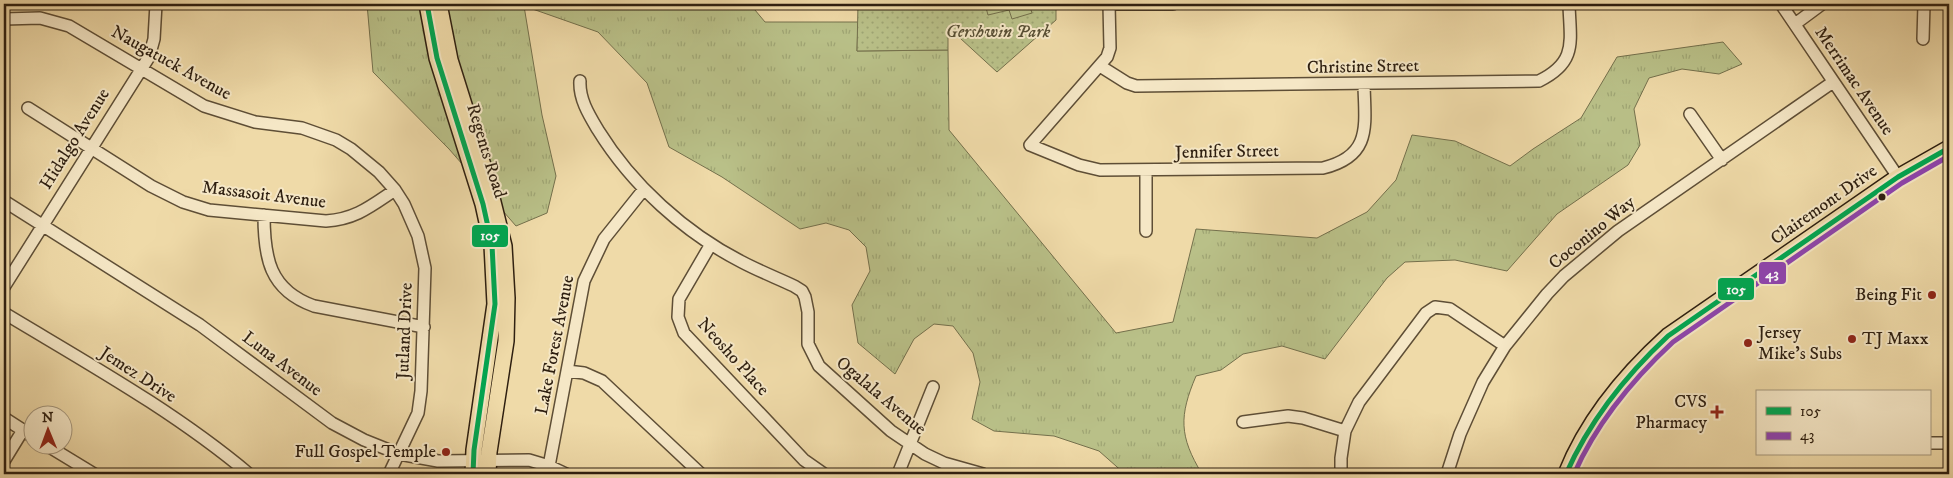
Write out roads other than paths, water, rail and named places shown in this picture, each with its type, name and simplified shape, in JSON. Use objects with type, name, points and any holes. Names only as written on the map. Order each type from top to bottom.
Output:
[{"type":"main road","name":"Regents Road","points":[[427,4],[437,58],[483,204],[492,245],[494,304],[473,467]]},
{"type":"main road","name":"Regents Road","points":[[439,4],[450,60],[487,178],[504,246],[507,298],[506,341],[488,467]]},
{"type":"main road","name":"Clairemont Drive","points":[[1566,474],[1587,432],[1613,394],[1644,358],[1668,336],[1898,177],[1949,148]]},
{"type":"street","name":"Hidalgo Avenue","points":[[4,287],[140,68],[149,57],[154,39],[156,4]]},
{"type":"street","points":[[1100,66],[1107,58],[1110,48],[1109,4],[1173,4]]},
{"type":"street","name":"Christine Street","points":[[1100,66],[1127,83],[1136,86],[1364,85],[1539,81],[1554,74],[1568,55],[1569,4]]},
{"type":"street","name":"Merrimac Avenue","points":[[1781,4],[1898,177]]},
{"type":"street","points":[[1795,24],[1822,4]]},
{"type":"street","points":[[1923,39],[1924,4]]},
{"type":"street","name":"Naugatuck Avenue","points":[[4,19],[40,18],[68,26],[204,106],[255,122],[302,128],[336,140],[351,149],[379,172],[395,190]]},
{"type":"street","name":"Jennifer Street","points":[[1100,66],[1030,145],[1080,165],[1100,170],[1323,168],[1338,164],[1354,153],[1363,137],[1364,85]]},
{"type":"street","name":"Ogalala Avenue","points":[[580,81],[579,92],[589,114],[609,148],[644,189],[676,218],[711,244],[741,262],[802,291],[808,312],[808,344],[819,366],[891,431],[925,454],[944,463],[983,474]]},
{"type":"street","name":"Coconino Way","points":[[1447,474],[1460,434],[1483,382],[1505,346],[1564,276],[1618,231],[1833,82]]},
{"type":"street","name":"Massasoit Avenue","points":[[28,108],[151,186],[184,202],[209,210],[326,221],[342,220],[364,212],[395,190]]},
{"type":"street","points":[[1690,114],[1722,160]]},
{"type":"street","points":[[1146,171],[1146,231]]},
{"type":"street","name":"Lake Forest Avenue","points":[[549,466],[584,282],[590,265],[604,238],[644,189]]},
{"type":"street","name":"Jutland Drive","points":[[389,474],[418,412],[424,328],[425,268],[418,236],[404,204],[395,190]]},
{"type":"street","name":"Luna Avenue","points":[[4,201],[200,325],[332,423],[364,440],[399,454],[473,467],[488,467],[529,460],[566,474]]},
{"type":"street","points":[[264,215],[264,242],[268,263],[284,289],[302,302],[424,328]]},
{"type":"street","name":"Neosho Place","points":[[711,244],[679,300],[678,317],[684,333],[804,460],[824,474]]},
{"type":"street","points":[[1341,474],[1345,431],[1359,402],[1426,314],[1435,307],[1450,309],[1505,346]]},
{"type":"street","name":"Jemez Drive","points":[[4,313],[145,399],[230,458],[249,474]]},
{"type":"street","points":[[567,371],[584,373],[602,381],[701,474]]},
{"type":"street","points":[[898,474],[933,387]]},
{"type":"street","points":[[1243,422],[1288,416],[1303,418],[1345,431]]},
{"type":"street","points":[[4,418],[22,429]]},
{"type":"street","points":[[4,462],[22,440]]},
{"type":"street","points":[[1930,444],[1949,443]]},
{"type":"street","points":[[64,456],[94,474]]},
{"type":"place","name":"Being Fit","points":[[1932,295]]},
{"type":"place","name":"TJ Maxx","points":[[1852,339]]},
{"type":"place","name":"Jersey Mike's Subs","points":[[1748,343]]},
{"type":"place","name":"CVS Pharmacy","points":[[1717,412]]},
{"type":"place","name":"Full Gospel Temple","points":[[446,452]]},
{"type":"park label","name":"Gershwin Park","points":[[998,32]]}]
